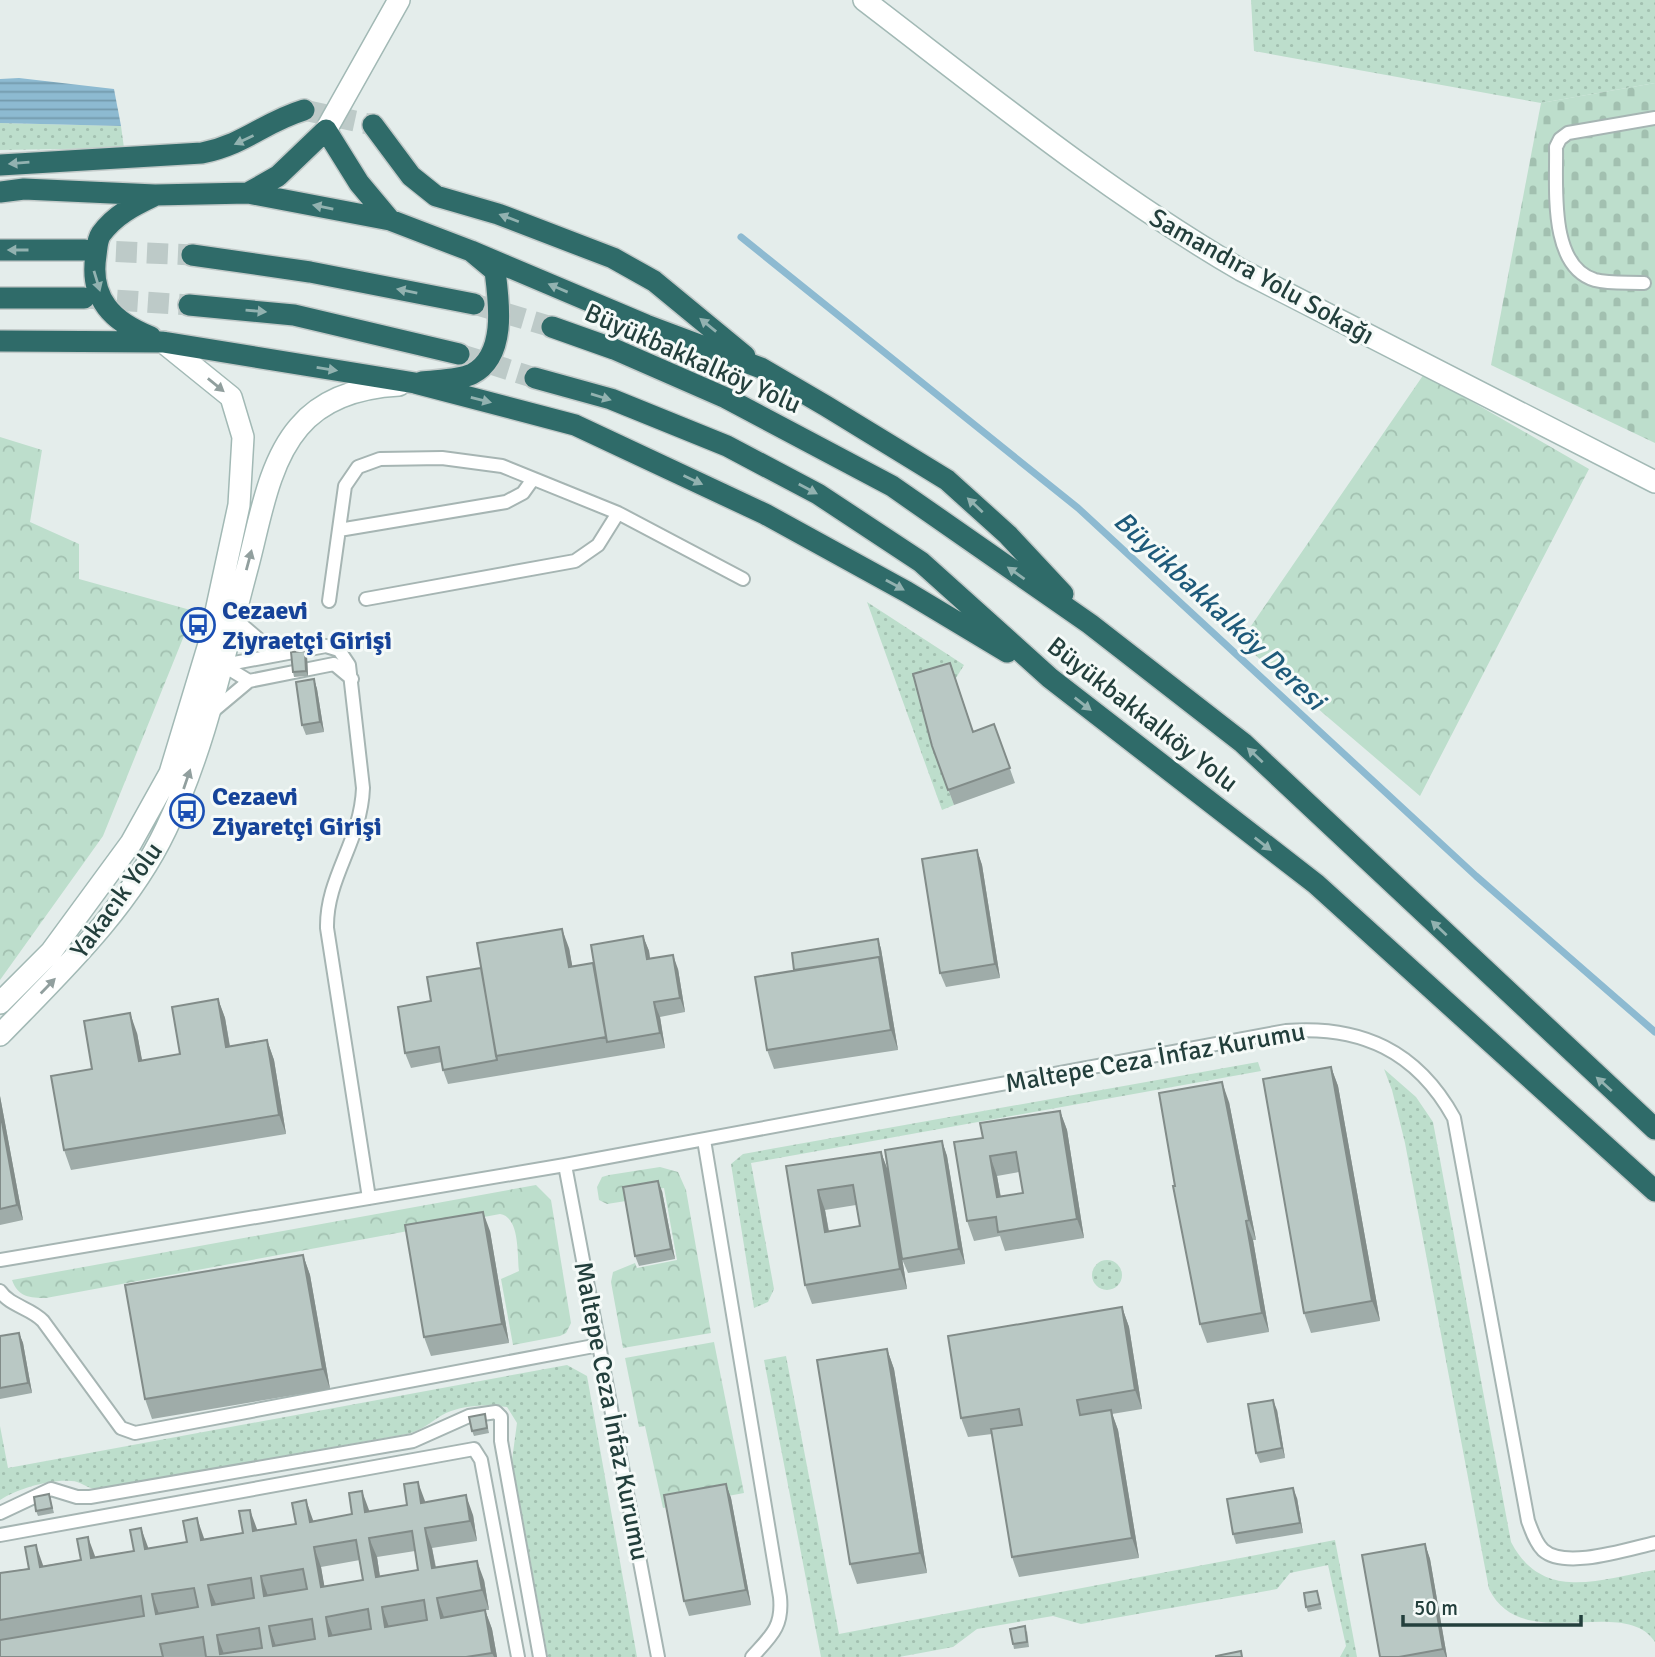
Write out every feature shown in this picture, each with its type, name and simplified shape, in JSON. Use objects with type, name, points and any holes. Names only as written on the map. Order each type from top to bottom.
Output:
[{"type":"highway","points":[[0,165],[202,153],[229,147],[254,135],[274,119],[304,110]]},
{"type":"highway","points":[[373,125],[411,176],[436,196],[498,214],[613,258],[654,281],[761,368],[947,480],[1008,536],[1090,624]]},
{"type":"highway","points":[[248,193],[278,176],[326,130],[359,183],[390,220]]},
{"type":"highway","points":[[0,192],[24,189],[155,195],[248,193],[390,220],[646,325],[761,368]]},
{"type":"highway","points":[[155,195],[122,211],[99,236],[93,273],[107,311],[124,326],[163,342]]},
{"type":"highway","points":[[0,250],[85,250]]},
{"type":"highway","points":[[415,383],[472,373],[494,351],[499,302],[495,271],[471,251]]},
{"type":"highway","points":[[192,255],[310,272],[474,304]]},
{"type":"highway","points":[[0,298],[84,298]]},
{"type":"highway","points":[[188,304],[294,314],[459,354]]},
{"type":"highway","name":"Büyükbakkalköy Yolu","points":[[552,327],[614,349],[726,398],[892,486],[1090,624],[1243,743],[1655,1129]]},
{"type":"highway","points":[[0,341],[163,342],[415,383],[575,425],[765,514],[907,592],[1050,678]]},
{"type":"highway","name":"Büyükbakkalköy Yolu","points":[[535,378],[611,399],[727,446],[818,494],[920,562],[1050,678],[1316,884],[1655,1191]]},
{"type":"main road","points":[[326,130],[399,0]]},
{"type":"main road","name":"Samandıra Yolu Sokağı","points":[[864,0],[1076,162],[1192,241],[1241,270],[1655,482]]},
{"type":"main road","name":"Yakacık Yolu","points":[[0,1035],[92,939],[154,853],[182,794],[207,717],[212,668],[209,643],[239,505],[243,437],[231,397],[163,342]]},
{"type":"main road","name":"Yakacık Yolu","points":[[0,1003],[51,952],[131,843],[170,773],[234,618],[268,489],[284,449],[300,425],[331,400],[372,387],[415,383]]},
{"type":"lane","points":[[1644,282],[1594,280],[1571,261],[1559,230],[1556,147],[1568,133],[1655,118]]},
{"type":"lane","points":[[329,601],[348,479],[358,467],[372,461],[442,458],[502,466],[618,513],[743,579]]},
{"type":"lane","points":[[339,530],[506,502],[523,493],[533,479]]},
{"type":"lane","points":[[366,599],[575,561],[598,545],[618,513]]},
{"type":"lane","points":[[234,618],[277,655]]},
{"type":"lane","points":[[212,668],[333,646],[344,655],[352,679],[363,788],[362,807],[360,822],[332,888],[327,928],[369,1198]]},
{"type":"lane","points":[[207,717],[249,681],[334,664],[352,679]]},
{"type":"lane","points":[[212,668],[249,681]]},
{"type":"lane","name":"Maltepe Ceza İnfaz Kurumu","points":[[0,1260],[565,1165],[1286,1031],[1334,1030],[1385,1047],[1427,1078],[1454,1118],[1528,1521],[1534,1536],[1544,1550],[1571,1560],[1655,1544]]},
{"type":"lane","points":[[704,1140],[782,1615],[777,1627],[752,1657]]},
{"type":"lane","name":"Maltepe Ceza İnfaz Kurumu","points":[[565,1165],[658,1657]]},
{"type":"lane","points":[[0,1291],[5,1298],[29,1309],[43,1321],[121,1428],[135,1433],[599,1345]]},
{"type":"lane","points":[[0,1513],[51,1489],[77,1497],[90,1497],[413,1441],[469,1416],[496,1412],[501,1417],[501,1441],[540,1657]]},
{"type":"lane","points":[[0,1535],[474,1450],[481,1461],[518,1657]]},
{"type":"green space","points":[[1251,0],[1655,0],[1655,83],[1541,103],[1254,51]]},
{"type":"green space","points":[[1655,83],[1655,443],[1491,365],[1541,103]]},
{"type":"green space","points":[[0,123],[121,126],[124,148],[0,150]]},
{"type":"green space","points":[[1424,374],[1589,469],[1420,796],[1240,642]]},
{"type":"green space","points":[[0,437],[42,450],[30,522],[79,544],[79,579],[194,611],[103,836],[0,980]]},
{"type":"green space","points":[[867,602],[964,665],[956,678],[918,690],[938,761],[954,805],[942,810]]},
{"type":"green space","points":[[1258,1062],[1261,1071],[751,1163],[774,1289],[768,1302],[754,1308],[731,1164],[743,1154]]},
{"type":"green space","points":[[1384,1069],[1416,1097],[1433,1122],[1511,1542],[1524,1561],[1539,1573],[1556,1580],[1594,1581],[1655,1570],[1655,1642],[1640,1629],[1621,1623],[1548,1623],[1524,1619],[1504,1609],[1489,1589],[1405,1143]]},
{"type":"green space","points":[[660,1167],[678,1172],[686,1190],[711,1333],[623,1348],[611,1282],[613,1272],[635,1263],[637,1268],[677,1260],[664,1188],[625,1194],[626,1201],[607,1204],[599,1200],[597,1187],[602,1177]]},
{"type":"green space","points":[[536,1185],[551,1200],[571,1323],[566,1333],[560,1336],[513,1345],[501,1279],[519,1271],[517,1246],[511,1222],[500,1214],[46,1298],[35,1298],[21,1293],[12,1280]]},
{"type":"green space","points":[[1107,1260],[1117,1265],[1122,1275],[1117,1285],[1107,1290],[1097,1285],[1092,1275],[1097,1265]]},
{"type":"green space","points":[[714,1342],[744,1493],[663,1508],[645,1426],[639,1427],[625,1358]]},
{"type":"green space","points":[[786,1356],[839,1634],[1335,1540],[1357,1657],[1340,1657],[1346,1646],[1328,1565],[1290,1573],[1277,1589],[1081,1624],[1053,1616],[977,1629],[953,1647],[899,1657],[821,1657],[764,1360]]},
{"type":"green space","points":[[567,1365],[587,1376],[637,1657],[548,1657],[512,1460],[517,1423],[507,1407],[484,1405],[460,1408],[407,1434],[97,1489],[75,1481],[44,1483],[0,1500],[0,1426],[8,1468]]},
{"type":"water","points":[[19,78],[114,89],[121,126],[0,123],[0,79]]},
{"type":"building","points":[[305,651],[306,671],[293,672],[291,652]]},
{"type":"building","points":[[950,663],[973,732],[994,724],[1010,768],[948,790],[932,746],[913,674]]},
{"type":"building","points":[[314,679],[320,722],[302,725],[296,682]]},
{"type":"building","points":[[977,850],[995,964],[940,973],[922,859]]},
{"type":"building","points":[[562,929],[569,967],[593,963],[606,1037],[496,1056],[477,943]]},
{"type":"building","points":[[643,936],[647,959],[673,955],[680,998],[654,1002],[660,1033],[607,1042],[591,945]]},
{"type":"building","points":[[878,939],[882,966],[879,957],[794,970],[792,953]]},
{"type":"building","points":[[879,957],[891,1030],[767,1050],[755,977]]},
{"type":"building","points":[[481,968],[497,1060],[443,1070],[439,1047],[405,1053],[398,1007],[431,1001],[427,977]]},
{"type":"building","points":[[218,999],[226,1047],[267,1040],[279,1115],[64,1150],[51,1076],[92,1069],[84,1021],[130,1013],[139,1061],[180,1054],[172,1007]]},
{"type":"building","points":[[1331,1067],[1372,1301],[1304,1313],[1263,1079]]},
{"type":"building","points":[[1222,1082],[1249,1220],[1246,1221],[1262,1313],[1200,1324],[1173,1186],[1159,1093]]},
{"type":"building","points":[[0,1111],[17,1205],[0,1209]]},
{"type":"building","points":[[1060,1111],[1077,1219],[998,1232],[996,1217],[967,1221],[954,1142],[983,1138],[980,1123]],"holes":[[[1016,1152],[1023,1193],[997,1197],[990,1156]]]},
{"type":"building","points":[[942,1141],[959,1249],[902,1259],[885,1150]]},
{"type":"building","points":[[881,1152],[900,1269],[805,1285],[786,1166]],"holes":[[[853,1185],[860,1226],[825,1232],[818,1190]]]},
{"type":"building","points":[[658,1181],[671,1249],[635,1256],[623,1187]]},
{"type":"building","points":[[483,1212],[502,1324],[424,1337],[405,1225]]},
{"type":"building","points":[[303,1255],[323,1369],[145,1399],[125,1285]]},
{"type":"building","points":[[1122,1307],[1135,1390],[1077,1400],[1080,1415],[1111,1410],[1132,1538],[1012,1557],[991,1429],[1022,1425],[1019,1409],[961,1418],[948,1336]]},
{"type":"building","points":[[19,1333],[28,1383],[0,1388],[0,1336]]},
{"type":"building","points":[[887,1349],[920,1553],[850,1564],[817,1360]]},
{"type":"building","points":[[1273,1400],[1282,1448],[1256,1453],[1248,1404]]},
{"type":"building","points":[[485,1414],[487,1428],[472,1431],[469,1417]]},
{"type":"building","points":[[418,1482],[421,1503],[466,1495],[470,1521],[425,1528],[432,1568],[477,1561],[482,1590],[437,1598],[441,1618],[485,1610],[492,1653],[466,1657],[206,1657],[203,1637],[160,1644],[163,1657],[0,1657],[0,1640],[144,1616],[141,1596],[0,1620],[0,1573],[29,1569],[25,1547],[36,1545],[40,1567],[81,1560],[77,1539],[88,1537],[91,1558],[134,1551],[130,1530],[141,1528],[145,1549],[187,1542],[183,1521],[197,1518],[201,1540],[243,1533],[239,1511],[250,1510],[253,1531],[296,1524],[292,1503],[306,1500],[310,1522],[352,1514],[349,1493],[362,1491],[365,1512],[407,1505],[404,1484]],"holes":[[[412,1531],[418,1570],[376,1577],[369,1538]],[[356,1540],[363,1580],[321,1587],[314,1547]],[[303,1569],[307,1589],[264,1596],[261,1576]],[[251,1578],[254,1598],[212,1605],[208,1585]],[[194,1588],[198,1607],[156,1614],[152,1594]],[[424,1600],[427,1620],[385,1627],[382,1607]],[[368,1609],[371,1629],[329,1636],[326,1617]],[[312,1619],[315,1639],[273,1646],[269,1626]],[[259,1628],[262,1648],[220,1654],[217,1635]]]},
{"type":"building","points":[[726,1484],[746,1590],[684,1601],[664,1495]]},
{"type":"building","points":[[1293,1488],[1300,1523],[1233,1534],[1227,1499]]},
{"type":"building","points":[[49,1494],[52,1508],[36,1511],[34,1497]]},
{"type":"building","points":[[1425,1544],[1443,1649],[1399,1657],[1380,1657],[1362,1555]]},
{"type":"building","points":[[1317,1591],[1320,1604],[1306,1607],[1304,1593]]},
{"type":"building","points":[[1025,1626],[1027,1642],[1013,1644],[1010,1629]]},
{"type":"building","points":[[1241,1651],[1242,1657],[1216,1657],[1216,1656]]},
{"type":"waterway","name":"Büyükbakkalköy Deresi","points":[[741,237],[1078,508],[1476,876],[1655,1032]]},
{"type":"tunnel","points":[[304,110],[373,125]]},
{"type":"tunnel","points":[[85,250],[192,255]]},
{"type":"tunnel","points":[[86,298],[189,305]]},
{"type":"tunnel","points":[[474,304],[552,327]]},
{"type":"tunnel","points":[[459,354],[535,378]]},
{"type":"place","name":"Cezaevi Ziyraetçi Girişi","points":[[198,625]]},
{"type":"place","name":"Cezaevi Ziyaretçi Girişi","points":[[187,811]]}]
